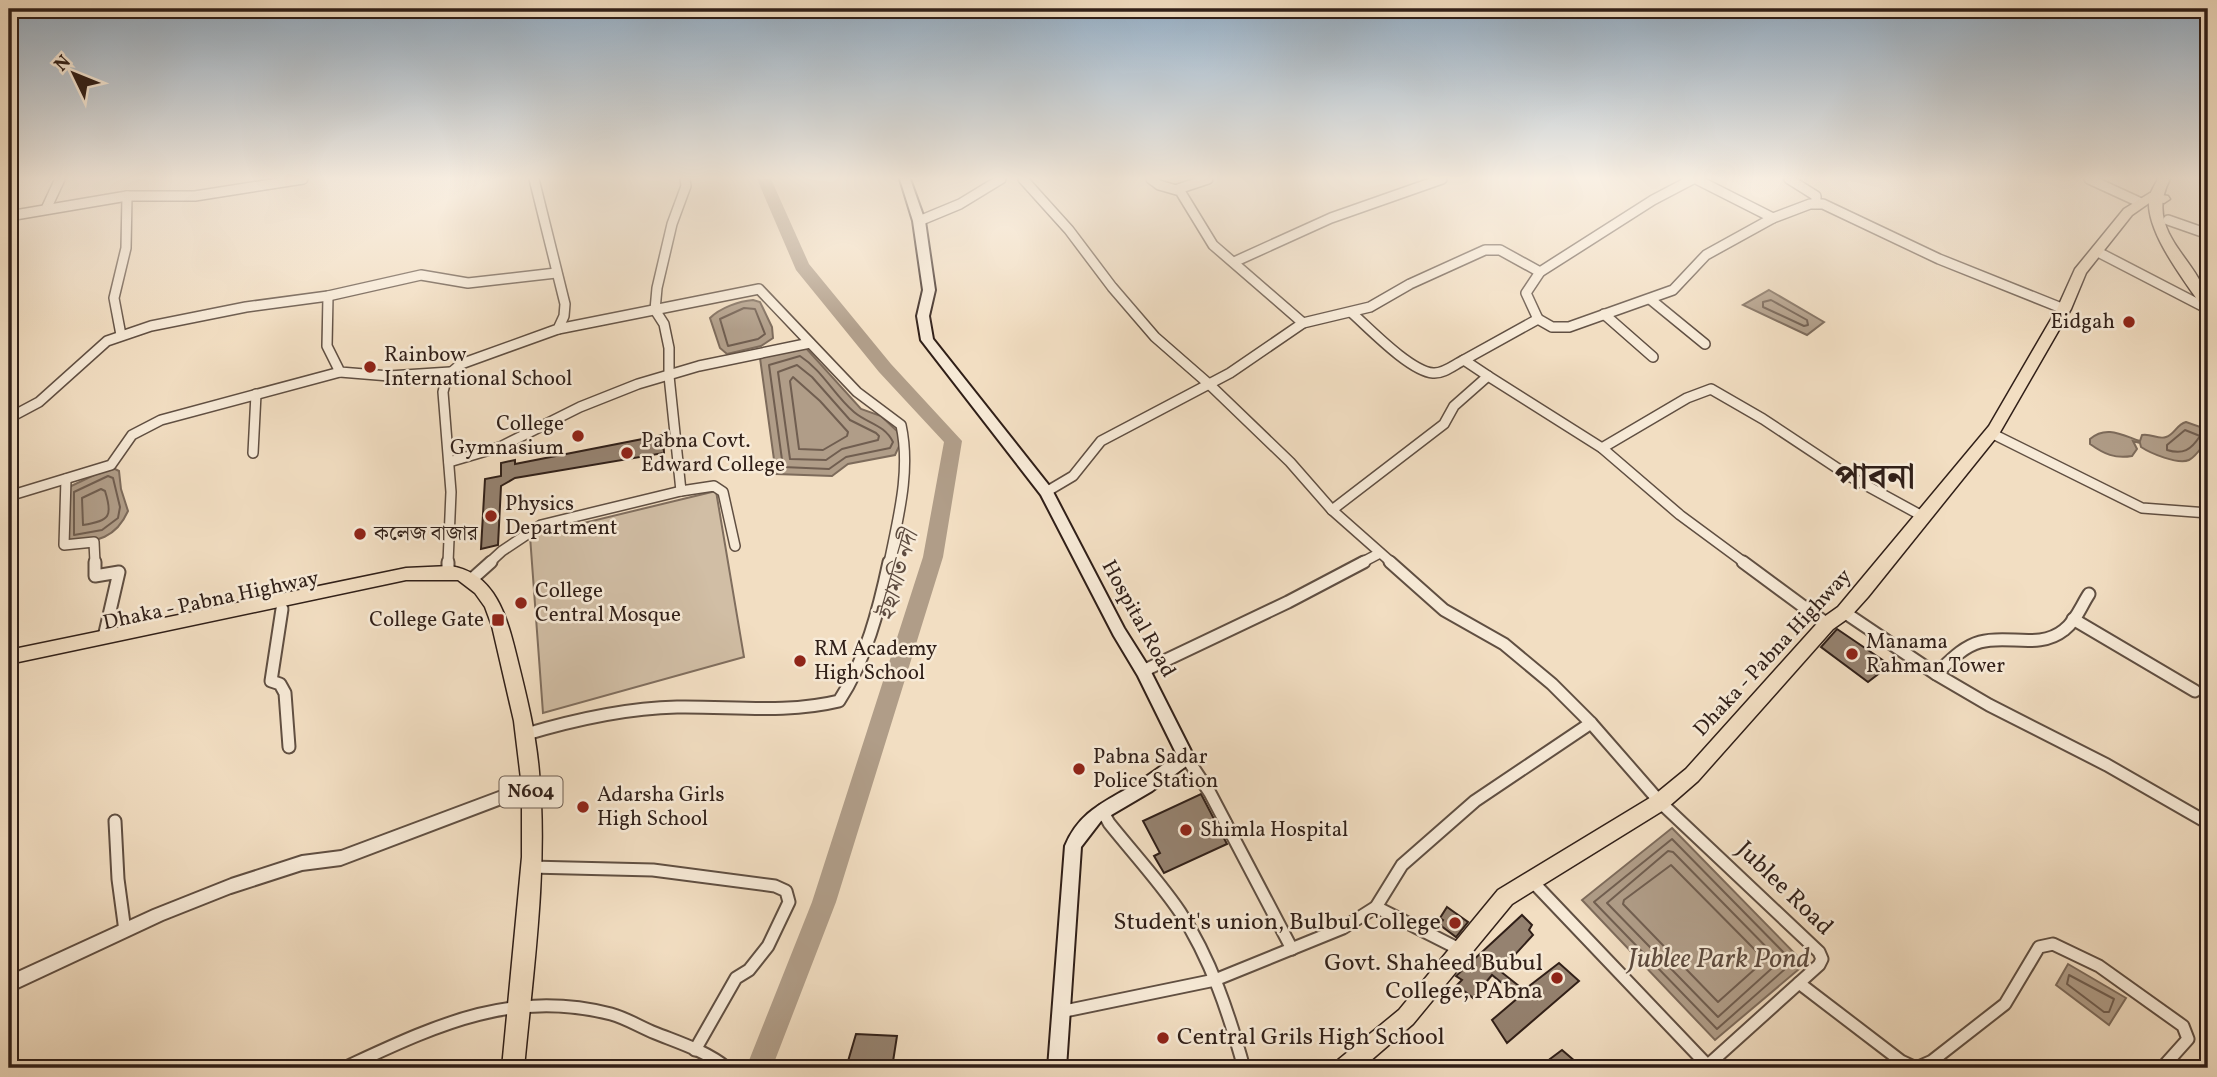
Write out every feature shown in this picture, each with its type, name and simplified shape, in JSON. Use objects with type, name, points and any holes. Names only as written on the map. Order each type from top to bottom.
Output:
[{"type":"main road","name":"Hospital Road","points":[[920,229],[929,290],[923,316],[927,340],[1046,492],[1119,632],[1143,671],[1186,757]]},
{"type":"main road","name":"Dhaka - Pabna Highway","points":[[1352,1067],[1406,1017],[1505,897],[1660,802],[1692,775],[1827,624],[1844,612],[1991,433],[2064,309],[2080,272],[2096,251],[2119,229]]},
{"type":"main road","points":[[2163,229],[2208,307]]},
{"type":"main road","points":[[2172,229],[2208,289]]},
{"type":"main road","name":"Dhaka - Pabna Highway","points":[[9,657],[406,574],[447,572],[472,579]]},
{"type":"main road","name":"Dhaka - Pabna Highway","points":[[9,667],[404,583],[421,575]]},
{"type":"main road","name":"N604","points":[[472,579],[484,591],[498,620],[514,684],[531,786],[530,867],[513,1068]]},
{"type":"main road","points":[[1057,1068],[1073,846],[1083,825],[1102,810],[1146,785],[1186,757]]},
{"type":"street","points":[[121,335],[114,298],[126,248],[126,229]]},
{"type":"street","points":[[549,229],[556,273],[565,304],[558,329]]},
{"type":"street","points":[[671,229],[657,288],[655,310],[664,324],[669,348],[669,376],[681,491]]},
{"type":"street","name":"Jublee Road","points":[[1068,229],[1112,287],[1155,337],[1210,385],[1290,462],[1332,510],[1444,610],[1504,644],[1552,684],[1591,723],[1660,802],[1819,951],[1822,959],[1819,965],[1709,1067]]},
{"type":"street","points":[[1203,229],[1213,245],[1303,323]]},
{"type":"street","points":[[1234,262],[1306,229]]},
{"type":"street","points":[[1607,229],[1540,272],[1526,293],[1538,319],[1558,329],[1650,299],[1680,285],[1688,270],[1706,255],[1758,229]]},
{"type":"street","points":[[1875,229],[1939,259],[2064,309]]},
{"type":"street","points":[[1046,492],[1072,478],[1081,468],[1088,452],[1101,441],[1210,385],[1303,323],[1370,307],[1410,284],[1485,250],[1500,250],[1540,272]]},
{"type":"street","points":[[2096,251],[2208,307]]},
{"type":"street","points":[[9,418],[39,402],[99,346],[121,335],[200,315],[328,296],[421,275],[468,283],[556,273]]},
{"type":"street","points":[[9,496],[111,465],[132,435],[161,420],[340,372],[389,376],[450,372],[477,358],[558,329],[759,289],[857,391],[896,419],[905,431],[904,476],[893,544],[868,641],[845,696],[830,704],[801,706],[626,710],[590,715],[523,735]]},
{"type":"street","points":[[328,296],[324,339],[334,365],[340,372]]},
{"type":"street","points":[[1650,299],[1705,344]]},
{"type":"street","points":[[1352,313],[1387,345],[1428,371],[1437,372],[1538,319]]},
{"type":"street","points":[[1604,314],[1653,357]]},
{"type":"street","points":[[449,461],[500,447],[580,407],[638,384],[748,355],[810,344]]},
{"type":"street","points":[[1464,360],[1602,448],[1680,515],[1827,624]]},
{"type":"street","points":[[447,572],[451,492],[443,392],[450,372]]},
{"type":"street","points":[[1332,510],[1444,424],[1454,406],[1488,376]]},
{"type":"street","points":[[1602,448],[1687,398],[1711,389],[1763,419],[1849,476],[1924,517]]},
{"type":"street","points":[[253,453],[256,394]]},
{"type":"street","points":[[1991,433],[2142,508],[2158,512],[2185,510],[2208,513]]},
{"type":"street","points":[[66,479],[64,545],[94,542],[95,576],[119,572],[104,637]]},
{"type":"street","points":[[472,579],[511,544],[541,524],[681,491],[714,486],[723,492],[735,546]]},
{"type":"street","points":[[1143,671],[1288,602],[1380,553]]},
{"type":"street","points":[[1936,674],[1963,650],[1979,642],[2000,639],[2048,640],[2065,629],[2089,594]]},
{"type":"street","points":[[282,609],[271,681],[279,684],[285,693],[289,747]]},
{"type":"street","points":[[1844,612],[1936,674],[2059,743],[2107,765],[2208,823]]},
{"type":"street","points":[[2073,619],[2195,691]]},
{"type":"street","points":[[1060,1012],[1215,980],[1343,928],[1376,907],[1402,865],[1475,801],[1591,723]]},
{"type":"street","points":[[1186,757],[1210,793],[1292,948]]},
{"type":"street","points":[[9,984],[124,931],[267,872],[302,863],[341,858],[531,786]]},
{"type":"street","points":[[1102,810],[1109,823],[1169,896],[1215,980],[1244,1068]]},
{"type":"street","points":[[115,821],[124,931]]},
{"type":"street","points":[[530,867],[559,866],[696,874],[786,891],[789,902],[768,946],[749,970],[736,978],[695,1050]]},
{"type":"street","points":[[1531,880],[1709,1067]]},
{"type":"street","points":[[1376,907],[1461,950]]},
{"type":"street","points":[[1799,983],[1901,1061],[1916,1068],[1932,1061],[2005,1004],[2039,947],[2053,944],[2099,966],[2183,1026],[2188,1039],[2162,1068]]},
{"type":"street","points":[[344,1068],[450,1021],[482,1010],[518,1005],[572,1006],[613,1015],[695,1050],[724,1066]]},
{"type":"shaded area","points":[[716,491],[744,657],[543,713],[530,536]]},
{"type":"water","points":[[1769,290],[1824,322],[1807,335],[1743,305]]},
{"type":"water","points":[[753,300],[760,302],[772,327],[773,338],[761,346],[727,354],[720,348],[710,318],[730,306]]},
{"type":"water","points":[[805,347],[861,409],[881,416],[897,431],[901,442],[895,455],[848,464],[832,476],[776,474],[760,358]]},
{"type":"water","points":[[2186,422],[2200,427],[2208,423],[2208,439],[2189,460],[2171,460],[2133,441],[2137,449],[2132,456],[2126,457],[2110,455],[2090,444],[2090,439],[2096,435],[2108,432],[2140,441],[2142,435],[2163,438]]},
{"type":"water","points":[[111,467],[119,471],[128,511],[118,527],[105,537],[70,543],[65,538],[67,488]]},
{"type":"water","name":"Jublee Park Pond","points":[[1672,828],[1805,964],[1715,1040],[1582,900]]},
{"type":"water","points":[[2068,964],[2126,998],[2109,1025],[2056,985]]},
{"type":"building","points":[[663,435],[664,453],[515,478],[501,486],[498,545],[481,549],[485,479],[501,476],[501,463],[515,460],[515,464]]},
{"type":"building","name":"Manama Rahman Tower","points":[[1837,629],[1890,665],[1868,682],[1821,647]]},
{"type":"building","name":"Shimla Hospital","points":[[1201,794],[1227,844],[1164,873],[1154,856],[1160,853],[1143,821]]},
{"type":"building","name":"Student's union, Bulbul College","points":[[1447,907],[1468,922],[1456,937],[1440,925],[1443,920],[1440,918]]},
{"type":"building","name":"Govt. Shaheed Bubul College, PAbna","points":[[1522,915],[1532,925],[1529,930],[1533,935],[1500,971],[1524,990],[1559,963],[1579,981],[1507,1043],[1492,1020],[1519,997],[1492,975],[1473,998],[1457,985],[1462,980],[1456,976]]},
{"type":"building","points":[[856,1034],[897,1036],[892,1068],[846,1068]]},
{"type":"building","points":[[1562,1050],[1583,1068],[1538,1068]]},
{"type":"waterway","name":"ইছামতি নদী","points":[[759,1068],[824,902],[933,557],[953,441],[885,368],[802,266],[786,229]]},
{"type":"place","name":"Eidgah","points":[[2129,322]]},
{"type":"place","name":"Rainbow International School","points":[[370,367]]},
{"type":"place","name":"College Gymnasium","points":[[578,436]]},
{"type":"place","name":"Pabna Covt. Edward College","points":[[627,453]]},
{"type":"place","name":"Physics Department","points":[[491,516]]},
{"type":"place","name":"কলেজ বাজার","points":[[360,534]]},
{"type":"place","name":"College Central Mosque","points":[[521,603]]},
{"type":"place","name":"College Gate","points":[[498,620]]},
{"type":"place","name":"Manama Rahman Tower","points":[[1852,654]]},
{"type":"place","name":"RM Academy High School","points":[[800,661]]},
{"type":"place","name":"Pabna Sadar Police Station","points":[[1079,769]]},
{"type":"place","name":"Adarsha Girls High School","points":[[583,807]]},
{"type":"place","name":"Shimla Hospital","points":[[1186,830]]},
{"type":"place","name":"Student's union, Bulbul College","points":[[1455,923]]},
{"type":"place","name":"Govt. Shaheed Bubul College, PAbna","points":[[1557,978]]},
{"type":"place","name":"Central Grils High School","points":[[1163,1038]]},
{"type":"district","name":"পাবনা","points":[[1875,479]]}]
